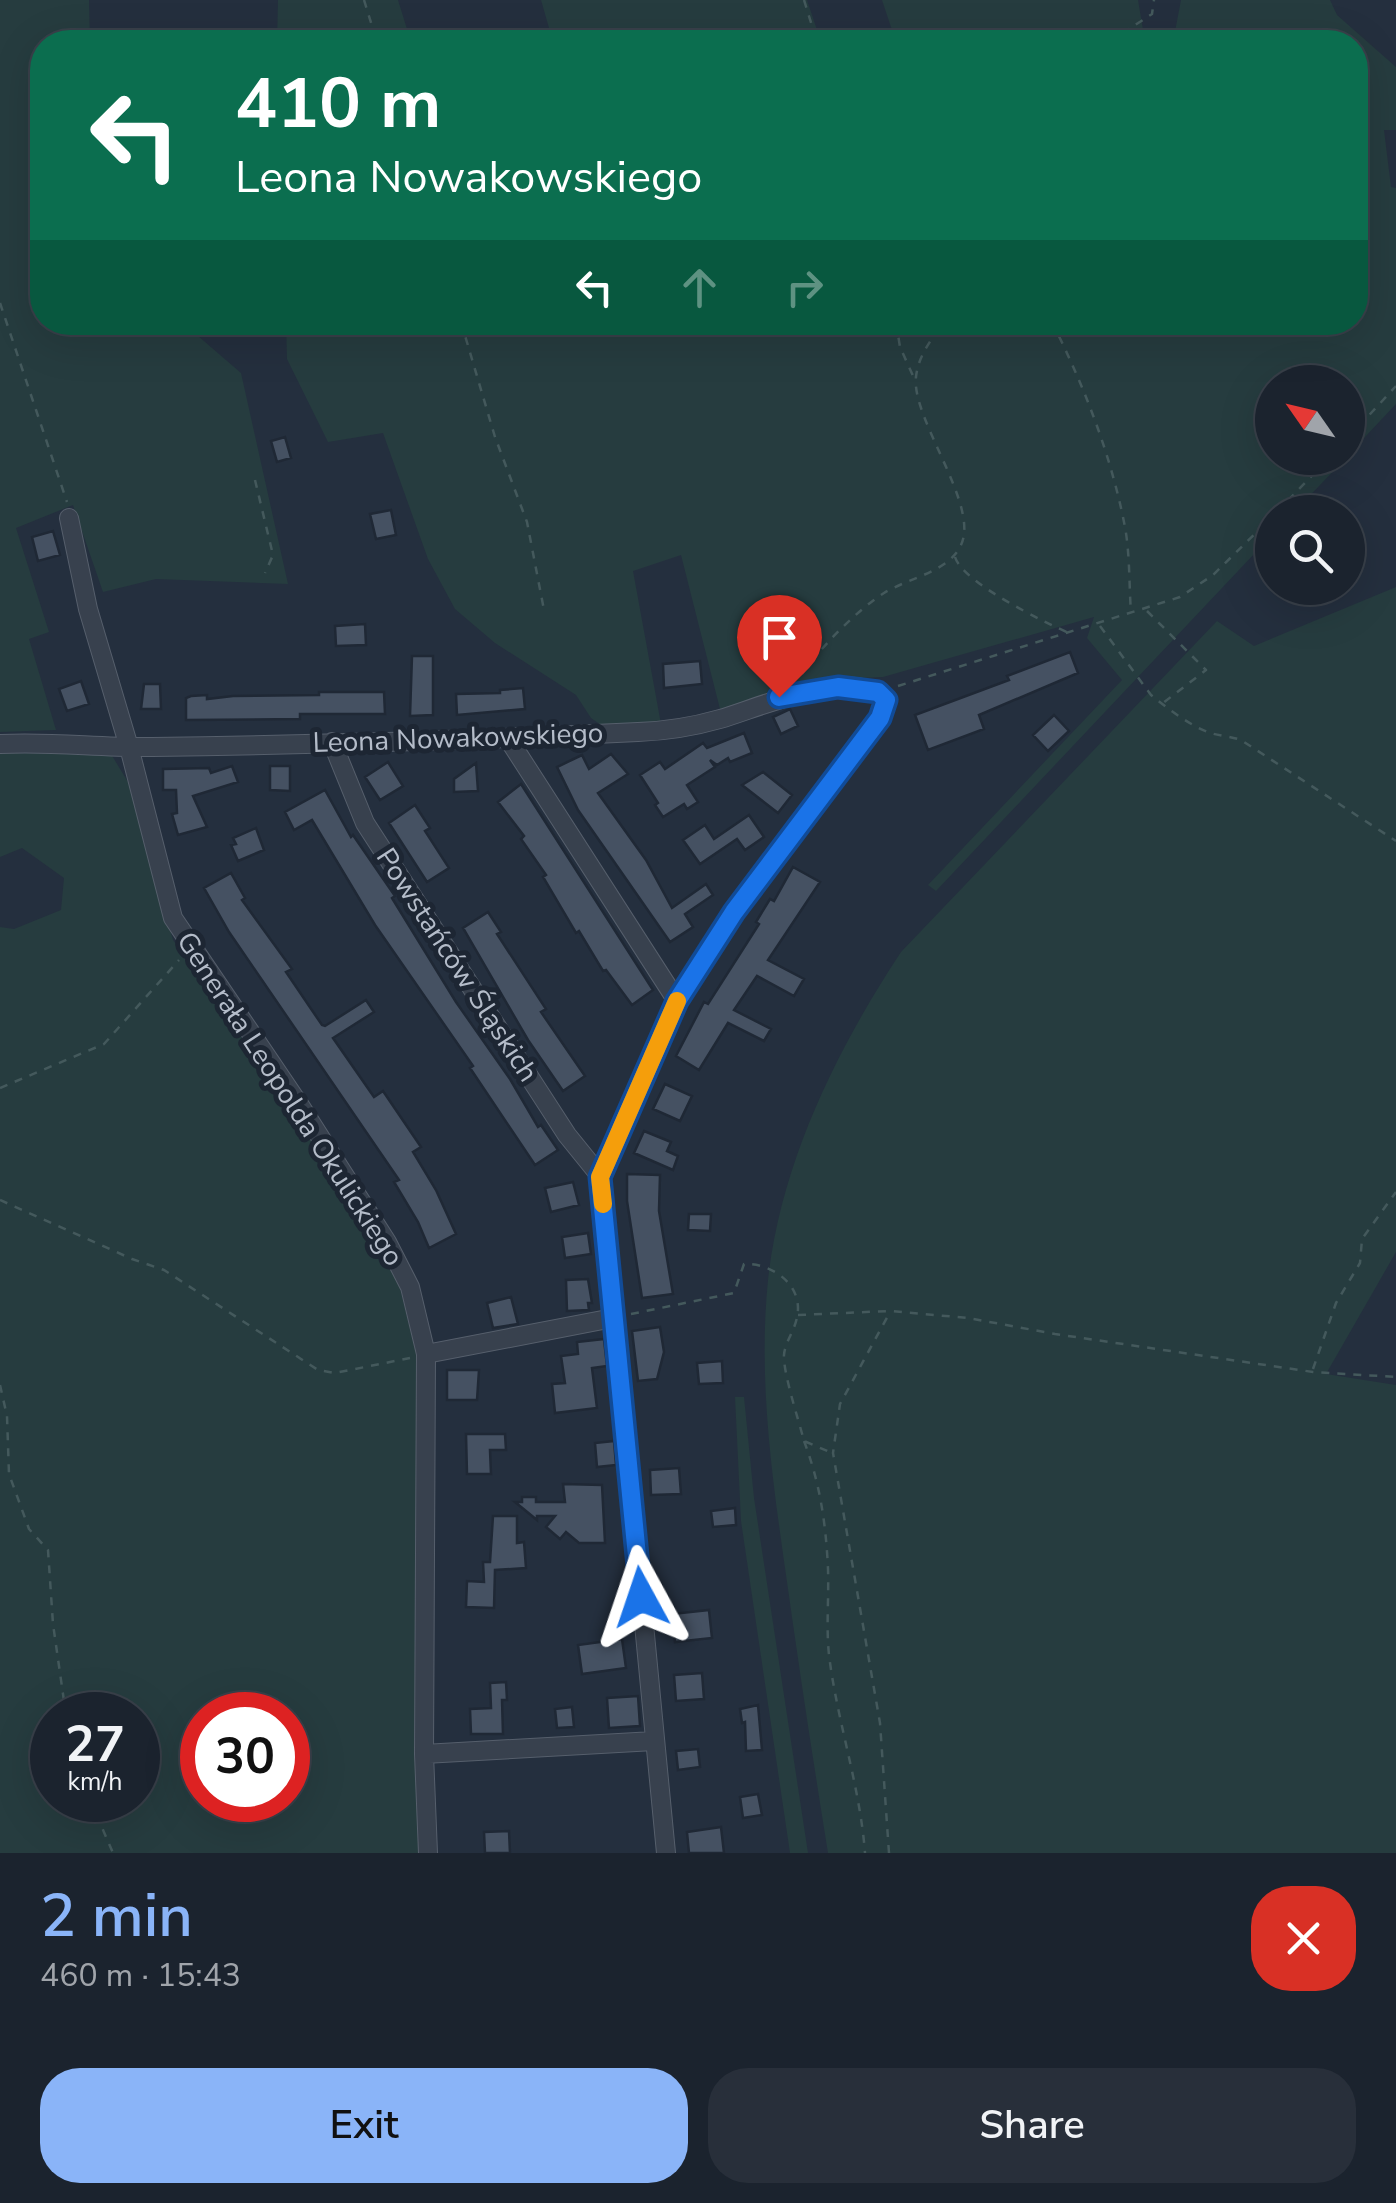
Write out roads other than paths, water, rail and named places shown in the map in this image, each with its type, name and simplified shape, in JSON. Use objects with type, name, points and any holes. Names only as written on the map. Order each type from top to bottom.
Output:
[{"type":"street","name":"Generała Leopolda Okulickiego","points":[[69,518],[88,609],[174,918],[190,948],[301,1107],[387,1242],[410,1287],[426,1354],[424,1754],[428,1853]]},
{"type":"street","name":"Leona Nowakowskiego","points":[[0,744],[51,741],[129,747],[510,740],[678,730],[794,694],[838,687],[878,692],[886,700],[880,718],[734,912],[677,1001]]},
{"type":"street","points":[[510,740],[677,1001],[600,1177],[666,1853]]},
{"type":"street","name":"Powstańców Śląskich","points":[[332,742],[365,822],[567,1134],[600,1177]]},
{"type":"street","points":[[426,1354],[613,1318]]},
{"type":"street","points":[[424,1754],[654,1741]]}]
